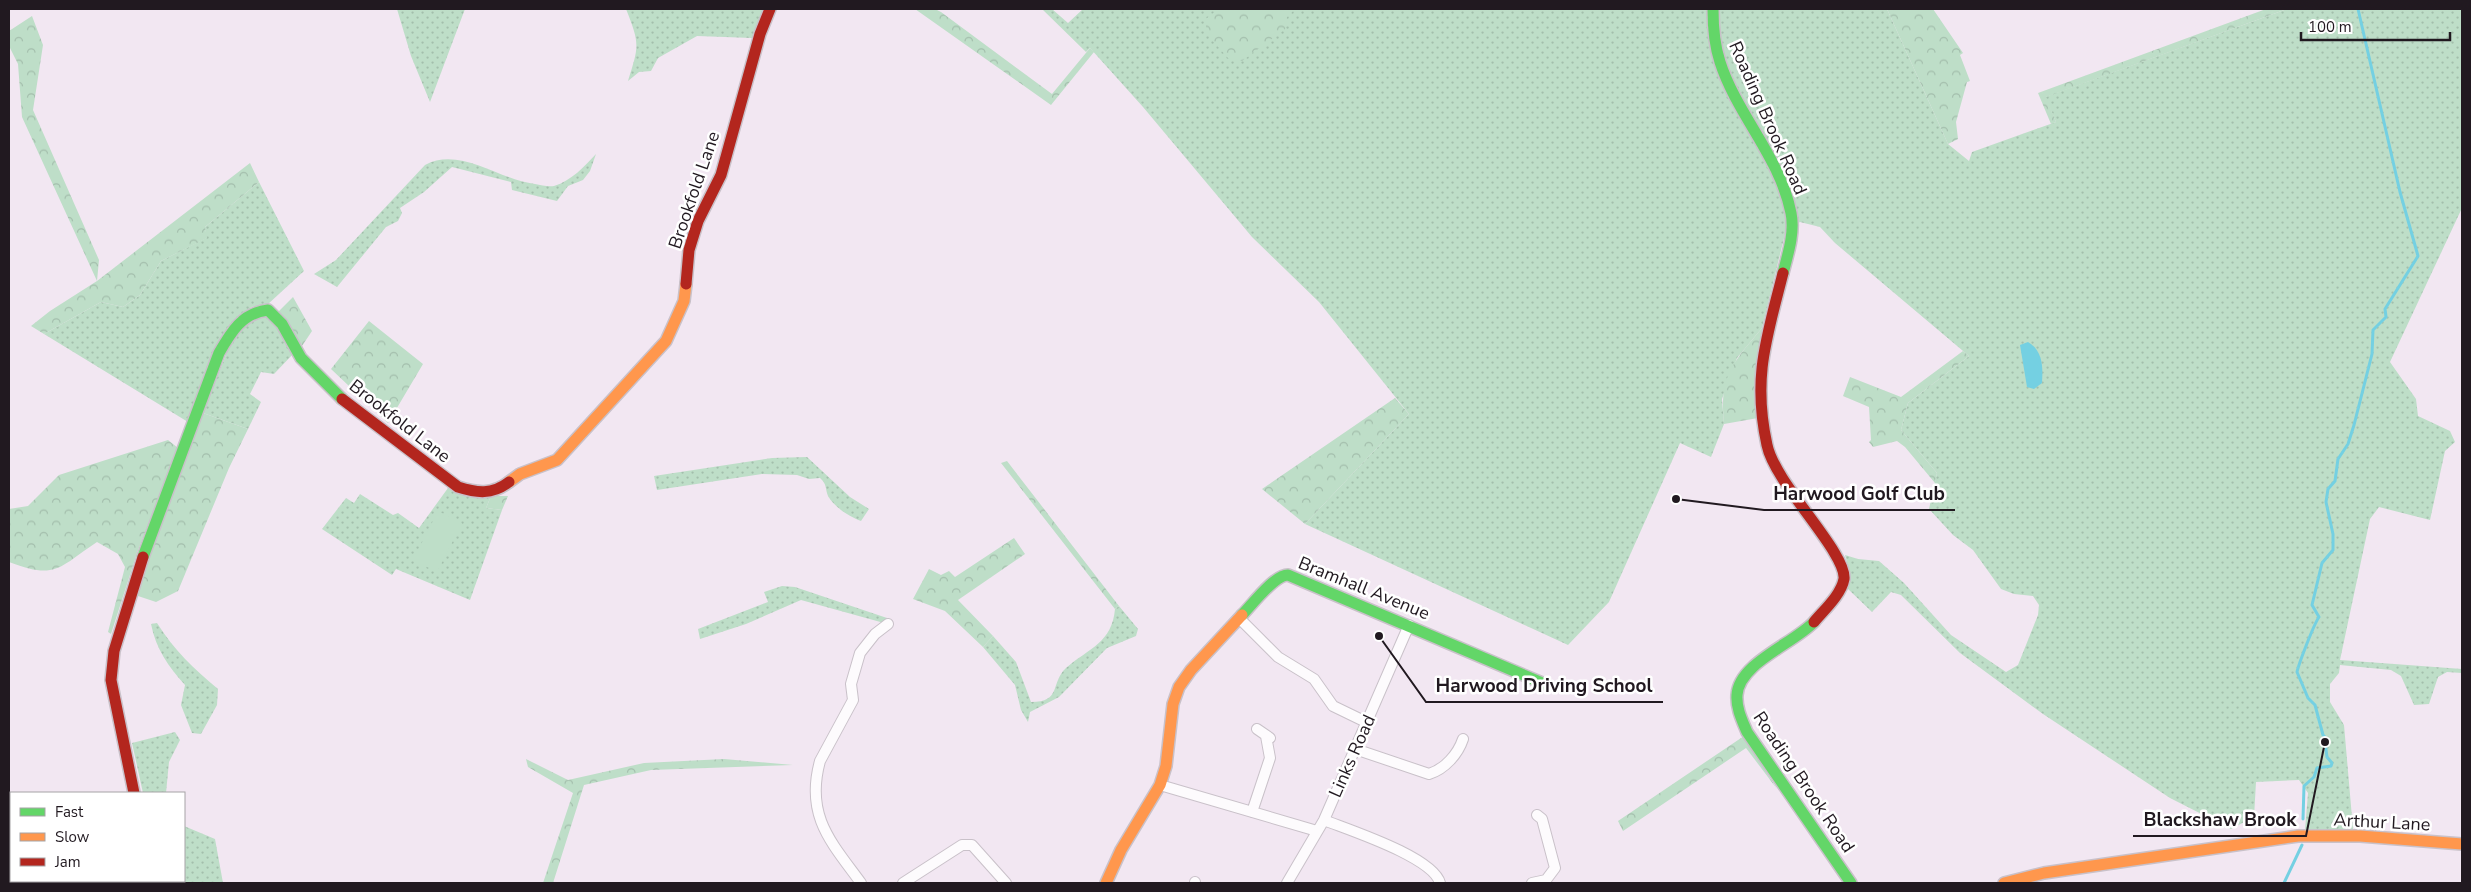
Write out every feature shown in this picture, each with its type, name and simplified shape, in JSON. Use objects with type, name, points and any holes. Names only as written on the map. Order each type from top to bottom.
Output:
[{"type":"street","name":"Brookfold Lane","points":[[134,792],[111,680],[114,651],[134,580],[219,353],[236,325],[250,313],[268,310],[282,324],[301,358],[324,382],[352,408],[458,487],[478,493],[493,492],[506,486],[520,474],[552,462],[666,341],[684,301],[690,250],[698,221],[721,175],[760,34],[770,9]]},
{"type":"street","name":"Roading Brook Road","points":[[1714,9],[1712,22],[1719,58],[1780,180],[1792,219],[1790,239],[1765,339],[1761,367],[1763,413],[1768,448],[1793,497],[1840,561],[1844,574],[1840,591],[1812,624],[1788,643],[1760,660],[1743,677],[1737,687],[1736,709],[1746,732],[1851,883]]},
{"type":"street","name":"Bramhall Avenue","points":[[1106,883],[1121,850],[1160,785],[1166,766],[1173,704],[1179,687],[1191,670],[1278,577],[1288,575],[1548,684]]},
{"type":"street","points":[[1240,618],[1278,657],[1314,679],[1333,706],[1366,722]]},
{"type":"street","points":[[861,883],[820,823],[816,808],[817,769],[853,700],[851,684],[860,653],[875,634],[888,624]]},
{"type":"street","name":"Links Road","points":[[1287,883],[1324,820],[1409,625]]},
{"type":"street","points":[[1252,812],[1270,758],[1270,738],[1256,728]]},
{"type":"street","points":[[1355,749],[1429,774],[1436,772],[1448,762],[1459,750],[1464,738]]},
{"type":"street","points":[[1160,785],[1317,832]]},
{"type":"street","points":[[1532,883],[1546,880],[1555,868],[1542,819],[1537,815]]},
{"type":"street","points":[[1324,820],[1411,857],[1432,869],[1440,883]]},
{"type":"street","name":"Arthur Lane","points":[[2004,883],[2044,873],[2298,836],[2360,836],[2462,844]]},
{"type":"street","points":[[903,883],[962,845],[967,844],[972,845],[1006,883]]},
{"type":"green space","points":[[397,9],[465,9],[430,102],[411,56]]},
{"type":"green space","points":[[626,9],[764,9],[752,38],[697,36],[658,58],[651,71],[639,72],[628,81],[636,52],[636,38]]},
{"type":"green space","points":[[915,9],[935,9],[941,12],[1052,94],[1090,48],[1094,52],[1051,105]]},
{"type":"green space","points":[[1042,9],[1052,9],[1068,23],[1083,9],[1887,9],[1948,144],[1969,161],[1972,152],[2056,122],[2045,97],[2287,9],[2462,9],[2462,208],[2390,362],[2416,399],[2418,416],[2450,431],[2455,442],[2445,451],[2430,520],[2379,507],[2370,519],[2340,660],[2462,669],[2462,673],[2447,672],[2438,677],[2429,704],[2414,705],[2401,676],[2391,670],[2340,665],[2339,673],[2330,684],[2330,702],[2344,725],[2353,829],[2305,830],[2308,793],[2299,780],[2256,782],[2254,817],[2231,829],[2170,798],[2043,714],[1960,653],[1901,595],[1891,592],[1872,612],[1848,589],[1850,574],[1845,555],[1858,559],[1879,561],[1904,583],[1951,635],[2006,672],[2018,665],[2038,615],[2039,605],[2033,596],[2014,594],[2001,589],[1973,550],[1953,535],[1929,509],[1937,473],[1901,430],[1908,403],[1969,356],[1835,243],[1820,227],[1800,222],[1786,230],[1762,328],[1737,358],[1722,399],[1724,424],[1711,457],[1680,443],[1609,602],[1568,645],[1305,524],[1409,414],[1319,302],[1252,237],[1143,107],[1090,48],[1086,52]]},
{"type":"green space","points":[[1218,9],[1295,9],[1287,17],[1285,29],[1242,61],[1228,58],[1206,33],[1206,19]]},
{"type":"green space","points":[[1887,9],[1933,9],[1963,53],[1960,55],[1970,81],[1967,82],[1956,122],[1958,139],[1948,144]]},
{"type":"green space","points":[[2266,9],[2287,9],[2046,97],[2056,122],[2051,124],[2038,93]]},
{"type":"green space","points":[[32,16],[43,45],[33,110],[99,260],[97,281],[22,117],[18,64],[9,46],[9,31]]},
{"type":"green space","points":[[596,154],[590,171],[583,180],[568,186],[557,201],[512,190],[511,182],[452,167],[424,192],[400,208],[402,213],[398,221],[386,227],[337,287],[314,274],[336,260],[425,165],[438,160],[452,159],[480,166],[521,181],[554,186],[572,177]]},
{"type":"green space","points":[[250,163],[259,182],[205,227],[207,238],[161,261],[140,295],[123,307],[101,302],[44,334],[31,326],[50,311],[97,281]]},
{"type":"green space","points":[[259,182],[304,271],[267,305],[251,307],[188,422],[44,334],[101,302],[123,307],[140,295],[161,261],[206,238],[205,227]]},
{"type":"green space","points":[[293,297],[312,331],[302,346],[278,312]]},
{"type":"green space","points":[[265,316],[273,321],[294,353],[274,374],[261,372],[250,394],[261,402],[248,429],[203,413],[227,352],[245,323]]},
{"type":"green space","points":[[369,321],[423,364],[388,423],[331,369]]},
{"type":"green space","points":[[1762,328],[1758,418],[1724,424],[1723,407],[1726,381],[1736,361]]},
{"type":"green space","points":[[1963,351],[1969,356],[1908,403],[1901,430],[1937,473],[1935,483],[1905,447],[1897,441],[1873,447],[1869,442],[1871,440],[1869,407],[1843,396],[1850,377],[1901,397]]},
{"type":"green space","points":[[1395,398],[1409,414],[1305,524],[1262,489]]},
{"type":"green space","points":[[203,413],[248,429],[229,468],[178,591],[156,602],[135,595]]},
{"type":"green space","points":[[168,440],[178,448],[137,553],[111,634],[108,632],[125,567],[118,554],[97,542],[56,568],[37,570],[9,562],[9,509],[28,506],[59,475]]},
{"type":"green space","points":[[807,457],[850,497],[869,509],[861,521],[847,514],[834,504],[828,496],[825,484],[820,478],[809,479],[797,475],[762,474],[657,490],[654,476],[772,458]]},
{"type":"green space","points":[[1007,461],[1119,606],[1115,609],[1001,463]]},
{"type":"green space","points":[[448,488],[491,496],[486,508],[502,510],[470,600],[396,569],[392,575],[322,529],[346,498],[354,503],[360,494],[393,515],[398,513],[419,528]]},
{"type":"green space","points":[[491,496],[508,496],[502,510],[486,508]]},
{"type":"green space","points":[[438,511],[462,523],[437,572],[413,560]]},
{"type":"green space","points":[[1014,538],[1025,554],[958,600],[993,636],[983,647],[945,611],[913,599],[929,569],[941,575],[949,571],[955,577]]},
{"type":"green space","points":[[782,586],[795,587],[887,618],[884,623],[801,600],[746,624],[700,639],[698,629],[768,602],[764,592]]},
{"type":"green space","points":[[1119,606],[1138,629],[1136,636],[1107,648],[1059,697],[1030,712],[1028,722],[1021,710],[1015,685],[983,647],[993,636],[1016,662],[1031,702],[1041,701],[1051,695],[1066,668],[1091,650],[1104,637],[1113,620],[1115,609]]},
{"type":"green space","points":[[157,623],[185,659],[218,689],[217,705],[201,734],[192,733],[181,705],[185,685],[173,671],[159,649],[151,624]]},
{"type":"green space","points":[[175,732],[180,740],[169,762],[166,792],[143,792],[132,743]]},
{"type":"green space","points":[[1744,736],[1777,789],[1746,748],[1623,831],[1618,821]]},
{"type":"green space","points":[[526,759],[568,780],[644,763],[724,759],[793,765],[651,770],[584,785],[553,883],[543,883],[573,793],[528,767]]},
{"type":"green space","points":[[185,826],[215,839],[223,883],[165,883],[185,882]]},
{"type":"water","points":[[2028,342],[2037,350],[2042,365],[2042,383],[2034,389],[2027,387],[2020,345]]},
{"type":"waterway","points":[[2303,819],[2304,786],[2314,777],[2317,768],[2331,766],[2332,763],[2327,757],[2325,742],[2327,739],[2323,735],[2315,705],[2308,698],[2297,672],[2319,617],[2312,605],[2322,563],[2333,550],[2333,534],[2326,502],[2328,489],[2335,481],[2338,459],[2348,444],[2354,425],[2372,354],[2373,330],[2386,317],[2385,309],[2418,256],[2400,192],[2358,9]]},
{"type":"waterway","points":[[2284,883],[2302,845]]},
{"type":"traffic: fast","points":[[1713,9],[1716,49],[1727,81],[1778,173],[1791,213],[1792,235],[1783,273]]},
{"type":"traffic: fast","points":[[143,557],[219,353],[233,331],[244,319],[268,310],[282,324],[301,358],[342,399]]},
{"type":"traffic: fast","points":[[1242,615],[1270,585],[1282,576],[1288,575],[1547,685]]},
{"type":"traffic: fast","points":[[1814,622],[1768,655],[1747,673],[1740,684],[1737,705],[1747,732],[1851,883]]},
{"type":"traffic: slow","points":[[509,482],[520,474],[557,460],[666,341],[684,301],[686,284]]},
{"type":"traffic: slow","points":[[1106,883],[1121,850],[1160,785],[1166,766],[1173,704],[1179,687],[1191,670],[1242,615]]},
{"type":"traffic: slow","points":[[2004,883],[2044,873],[2298,836],[2360,836],[2462,844]]},
{"type":"traffic: jam","points":[[686,284],[689,250],[698,221],[721,175],[760,34],[770,9]]},
{"type":"traffic: jam","points":[[1783,273],[1767,338],[1761,378],[1763,421],[1767,445],[1783,479],[1834,553],[1842,567],[1844,579],[1836,596],[1814,622]]},
{"type":"traffic: jam","points":[[342,399],[458,487],[484,492],[497,489],[509,482]]},
{"type":"traffic: jam","points":[[134,792],[111,680],[114,651],[143,557]]},
{"type":"place","name":"Harwood Golf Club","points":[[1676,499]]},
{"type":"place","name":"Harwood Driving School","points":[[1379,636]]},
{"type":"place","name":"Blackshaw Brook","points":[[2325,742]]}]
